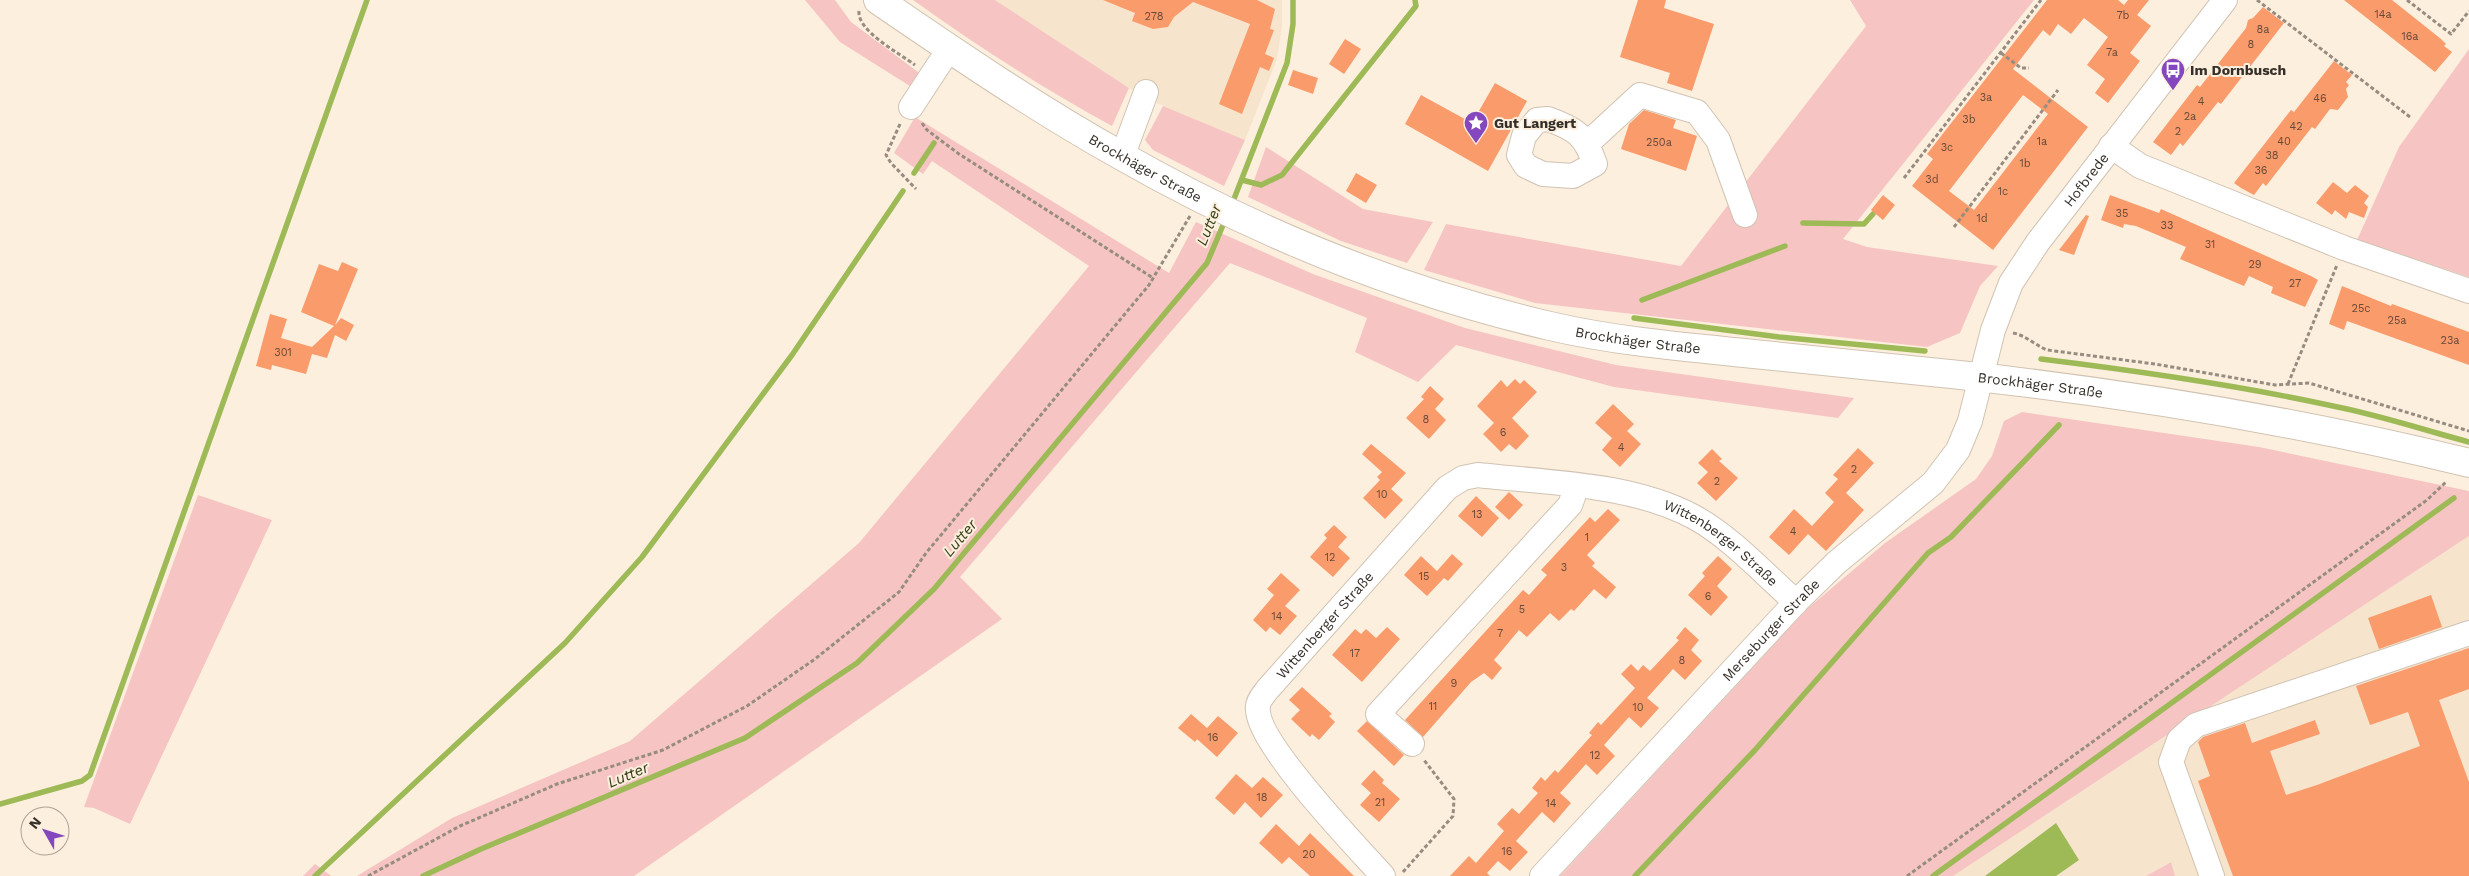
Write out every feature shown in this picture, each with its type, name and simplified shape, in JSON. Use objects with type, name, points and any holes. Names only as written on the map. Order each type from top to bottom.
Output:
[{"type":"main road","name":"Brockhäger Straße","points":[[870,2],[950,49],[1041,109],[1122,157],[1200,198],[1268,230],[1407,284],[1553,327],[1674,346],[1980,377],[2177,403],[2359,437],[2462,461]]},
{"type":"street","name":"Hofbrede","points":[[1980,377],[1993,330],[2011,283],[2038,242],[2225,0]]},
{"type":"street","points":[[912,107],[950,49]]},
{"type":"street","points":[[1122,157],[1146,92]]},
{"type":"street","points":[[1588,143],[1640,94],[1697,112],[1718,140],[1745,215]]},
{"type":"street","points":[[2111,146],[2140,166],[2344,248],[2469,291]]},
{"type":"street","name":"Merseburger Straße","points":[[1542,876],[1796,602],[1836,563],[1933,483],[1958,450],[1970,421],[1980,377]]},
{"type":"street","name":"Wittenberger Straße","points":[[1383,876],[1305,788],[1262,728],[1258,706],[1267,690],[1447,488],[1463,478],[1478,475],[1614,491],[1658,503],[1694,517],[1723,538],[1796,602]]},
{"type":"street","points":[[1412,744],[1378,714],[1570,505],[1577,486]]},
{"type":"street","points":[[2212,876],[2171,762],[2179,740],[2196,725],[2469,633]]},
{"type":"path","points":[[1904,178],[2041,0]]},
{"type":"path","points":[[2257,0],[2410,117]]},
{"type":"path","points":[[2407,0],[2451,34],[2469,11]]},
{"type":"path","points":[[870,2],[858,18],[865,29],[932,77]]},
{"type":"path","points":[[2001,53],[2021,68],[2029,68]]},
{"type":"path","points":[[1954,227],[2058,90]]},
{"type":"path","points":[[916,188],[886,155],[895,132],[912,107],[927,130],[959,154],[1153,278]]},
{"type":"path","points":[[368,876],[460,826],[557,784],[663,750],[746,706],[816,659],[900,592],[926,553],[1106,339],[1153,278],[1175,245],[1200,198]]},
{"type":"path","points":[[2288,384],[2344,248]]},
{"type":"path","points":[[1993,330],[2020,335],[2033,344],[2047,350],[2155,364],[2275,385],[2309,383],[2469,430]]},
{"type":"path","points":[[1907,876],[2427,500],[2449,480],[2462,461]]},
{"type":"path","points":[[1399,876],[1453,816],[1454,799],[1412,744]]},
{"type":"shaded area","points":[[805,0],[835,0],[851,22],[922,75],[913,88],[840,42]]},
{"type":"shaded area","points":[[913,0],[995,0],[1129,88],[1112,126],[1011,66]]},
{"type":"shaded area","points":[[995,0],[1282,0],[1282,26],[1277,59],[1245,140],[1163,106],[1129,88]]},
{"type":"shaded area","points":[[1850,0],[2034,0],[1843,239],[1867,247],[1998,266],[1980,286],[1960,333],[1927,347],[1535,303],[1424,270],[1446,224],[1681,266],[1866,26]]},
{"type":"shaded area","points":[[2469,49],[2469,277],[2357,240],[2399,147]]},
{"type":"shaded area","points":[[1163,106],[1245,140],[1224,186],[1153,150],[1145,140]]},
{"type":"shaded area","points":[[915,117],[1169,273],[1196,222],[1313,274],[1465,328],[1616,365],[1854,398],[1838,418],[1614,387],[1456,345],[1418,382],[1355,352],[1367,318],[1230,263],[960,577],[1002,619],[634,876],[357,876],[452,818],[630,741],[859,543],[1089,266],[932,161],[923,174],[894,153]]},
{"type":"shaded area","points":[[1266,147],[1363,209],[1433,222],[1407,263],[1341,241],[1248,197]]},
{"type":"shaded area","points":[[2022,412],[2259,447],[2469,491],[2469,536],[1953,876],[1560,876],[1807,609],[1885,543],[1976,479],[1992,456],[2004,421]]},
{"type":"shaded area","points":[[198,495],[272,520],[130,824],[94,808],[84,807]]},
{"type":"shaded area","points":[[2469,536],[2469,876],[2175,876],[2170,862],[2146,876],[1953,876]]},
{"type":"shaded area","points":[[2056,823],[2079,860],[2056,876],[1985,876]]},
{"type":"shaded area","points":[[2171,862],[2175,876],[2146,876]]},
{"type":"shaded area","points":[[315,864],[330,875],[331,876],[303,876]]},
{"type":"building","points":[[1103,0],[1257,0],[1275,9],[1270,29],[1274,30],[1265,54],[1274,58],[1269,71],[1260,67],[1242,114],[1219,104],[1250,24],[1193,2],[1174,17],[1168,27],[1153,29],[1132,21],[1135,13]]},
{"type":"building","points":[[1638,0],[1666,0],[1664,8],[1714,24],[1692,91],[1667,83],[1670,73],[1620,57]]},
{"type":"building","points":[[2047,0],[2118,0],[2124,5],[2128,0],[2149,0],[2137,15],[2151,26],[2130,53],[2140,61],[2108,103],[2095,93],[2105,79],[2087,65],[2108,37],[2084,18],[2071,34],[2058,24],[2050,36],[2043,30],[2013,69],[2088,127],[1993,250],[1912,186],[1933,159],[1927,154]],"holes":[[[2023,95],[2048,114],[1974,210],[1949,191]]]},
{"type":"building","points":[[2344,0],[2392,0],[2441,39],[2446,44],[2444,46],[2452,52],[2435,72]]},
{"type":"building","points":[[2263,7],[2284,23],[2221,104],[2218,102],[2183,146],[2180,143],[2171,155],[2153,142],[2197,85],[2200,87],[2246,28],[2248,20],[2253,18]]},
{"type":"building","points":[[1345,39],[1361,49],[1344,74],[1329,64]]},
{"type":"building","points":[[2334,61],[2352,75],[2346,82],[2349,85],[2346,89],[2348,97],[2338,110],[2330,109],[2315,129],[2312,127],[2266,186],[2263,183],[2254,195],[2234,183],[2291,110],[2294,112]]},
{"type":"building","points":[[1293,70],[1318,78],[1313,94],[1288,85]]},
{"type":"building","points":[[1495,83],[1527,101],[1488,171],[1405,124],[1421,95],[1472,123]]},
{"type":"building","points":[[1644,110],[1676,120],[1673,128],[1697,136],[1686,171],[1621,149],[1629,124]]},
{"type":"building","points":[[1356,173],[1377,185],[1366,203],[1346,191]]},
{"type":"building","points":[[2333,182],[2347,193],[2355,185],[2369,196],[2364,203],[2368,207],[2364,218],[2349,212],[2346,219],[2335,210],[2332,215],[2316,203]]},
{"type":"building","points":[[1883,195],[1895,205],[1883,220],[1871,210]]},
{"type":"building","points":[[2110,195],[2159,213],[2161,209],[2318,280],[2305,307],[2271,293],[2273,287],[2249,276],[2244,286],[2180,259],[2186,247],[2136,226],[2124,224],[2123,228],[2101,220]]},
{"type":"building","points":[[2086,215],[2089,216],[2074,255],[2059,250]]},
{"type":"building","points":[[342,262],[358,269],[335,325],[341,318],[354,325],[346,341],[335,335],[327,358],[312,354],[306,374],[272,365],[271,370],[256,366],[270,314],[287,319],[281,338],[312,347],[334,326],[301,312],[319,264],[338,271]]},
{"type":"building","points":[[2342,286],[2391,306],[2392,304],[2469,332],[2469,365],[2347,321],[2344,330],[2329,324]]},
{"type":"building","points":[[1515,379],[1520,384],[1524,380],[1537,392],[1512,418],[1529,436],[1516,450],[1509,444],[1501,452],[1483,434],[1494,423],[1477,406],[1501,380],[1507,387]]},
{"type":"building","points":[[1430,386],[1444,399],[1435,409],[1446,420],[1429,439],[1406,418],[1424,399],[1421,397]]},
{"type":"building","points":[[1613,404],[1634,424],[1627,431],[1641,444],[1620,467],[1602,450],[1612,438],[1595,423]]},
{"type":"building","points":[[1371,444],[1406,473],[1391,489],[1403,500],[1385,519],[1363,498],[1380,480],[1377,477],[1382,472],[1362,454]]},
{"type":"building","points":[[1858,448],[1874,463],[1846,493],[1864,510],[1826,551],[1808,534],[1789,555],[1769,537],[1794,509],[1812,526],[1834,502],[1825,493],[1838,479],[1833,475]]},
{"type":"building","points":[[1712,449],[1722,459],[1719,461],[1738,478],[1716,501],[1697,483],[1708,472],[1698,463]]},
{"type":"building","points":[[1509,492],[1523,505],[1509,520],[1495,507]]},
{"type":"building","points":[[1476,496],[1499,518],[1482,537],[1458,516]]},
{"type":"building","points":[[1608,509],[1620,520],[1587,555],[1595,563],[1592,566],[1616,587],[1606,599],[1594,589],[1574,611],[1571,609],[1559,621],[1550,613],[1527,637],[1519,630],[1494,660],[1502,668],[1492,680],[1484,673],[1471,682],[1423,737],[1405,720],[1523,590],[1529,595],[1547,575],[1541,570],[1590,517],[1595,522]]},
{"type":"building","points":[[1334,525],[1347,537],[1338,547],[1350,558],[1333,577],[1310,557],[1327,538],[1324,535]]},
{"type":"building","points":[[1452,554],[1463,564],[1448,581],[1444,578],[1427,596],[1404,575],[1421,556],[1437,571]]},
{"type":"building","points":[[1718,556],[1732,569],[1717,586],[1728,597],[1711,616],[1688,595],[1705,576],[1702,573]]},
{"type":"building","points":[[1281,573],[1300,590],[1285,606],[1297,616],[1280,635],[1270,627],[1266,632],[1253,620],[1274,595],[1267,589]]},
{"type":"building","points":[[2431,595],[2442,627],[2379,649],[2368,618]]},
{"type":"building","points":[[1387,627],[1400,639],[1362,682],[1332,655],[1355,629],[1361,634],[1366,629],[1376,638]]},
{"type":"building","points":[[1685,627],[1699,640],[1691,650],[1702,661],[1685,680],[1673,669],[1647,698],[1659,708],[1641,728],[1629,717],[1604,745],[1615,756],[1597,775],[1586,764],[1560,793],[1571,803],[1554,823],[1542,812],[1516,841],[1528,852],[1510,871],[1498,861],[1487,873],[1490,876],[1450,876],[1469,856],[1476,863],[1504,831],[1497,824],[1512,808],[1519,814],[1538,793],[1532,788],[1541,777],[1545,781],[1555,770],[1558,773],[1592,735],[1589,733],[1598,722],[1601,725],[1635,688],[1621,674],[1631,664],[1638,671],[1643,665],[1650,671],[1679,640],[1676,638]]},
{"type":"building","points":[[2469,648],[2469,689],[2439,700],[2469,782],[2469,876],[2233,876],[2198,781],[2210,776],[2198,742],[2203,737],[2245,723],[2252,743],[2315,720],[2320,734],[2270,751],[2286,795],[2317,785],[2420,746],[2408,712],[2370,725],[2356,686]]},
{"type":"building","points":[[1302,687],[1332,714],[1329,716],[1335,722],[1319,740],[1312,734],[1310,737],[1291,719],[1300,710],[1289,700]]},
{"type":"building","points":[[1191,714],[1207,728],[1218,716],[1238,733],[1217,757],[1197,739],[1195,742],[1178,728]]},
{"type":"building","points":[[1367,721],[1404,755],[1394,766],[1357,731]]},
{"type":"building","points":[[1374,770],[1384,780],[1382,783],[1400,799],[1379,822],[1360,805],[1371,793],[1361,784]]},
{"type":"building","points":[[1236,774],[1252,788],[1263,777],[1283,795],[1261,818],[1245,802],[1234,815],[1215,798]]},
{"type":"building","points":[[1276,824],[1299,846],[1310,833],[1354,876],[1310,876],[1289,857],[1282,864],[1259,843]]},
{"type":"waterway","points":[[0,804],[82,781],[90,775],[367,0]]},
{"type":"waterway","name":"Lutter","points":[[1232,204],[1287,63],[1293,24],[1293,0]]},
{"type":"waterway","points":[[1242,180],[1261,185],[1282,175],[1416,6],[1415,0]]},
{"type":"waterway","points":[[914,173],[934,143]]},
{"type":"waterway","points":[[315,876],[565,643],[642,557],[792,355],[903,191]]},
{"type":"waterway","points":[[1803,223],[1864,224],[1873,214]]},
{"type":"waterway","name":"Lutter","points":[[423,876],[481,849],[745,738],[857,663],[934,589],[1207,263],[1226,218]]},
{"type":"waterway","points":[[1642,300],[1785,246]]},
{"type":"waterway","points":[[1634,318],[1779,337],[1925,351]]},
{"type":"waterway","points":[[2041,359],[2114,368],[2261,391],[2367,414],[2469,442]]},
{"type":"waterway","points":[[1635,876],[1755,750],[1928,553],[1951,537],[2059,425]]},
{"type":"waterway","points":[[1933,876],[2454,498]]},
{"type":"place","name":"Im Dornbusch","points":[[2173,91]]},
{"type":"place","name":"Gut Langert","points":[[1476,144]]}]
